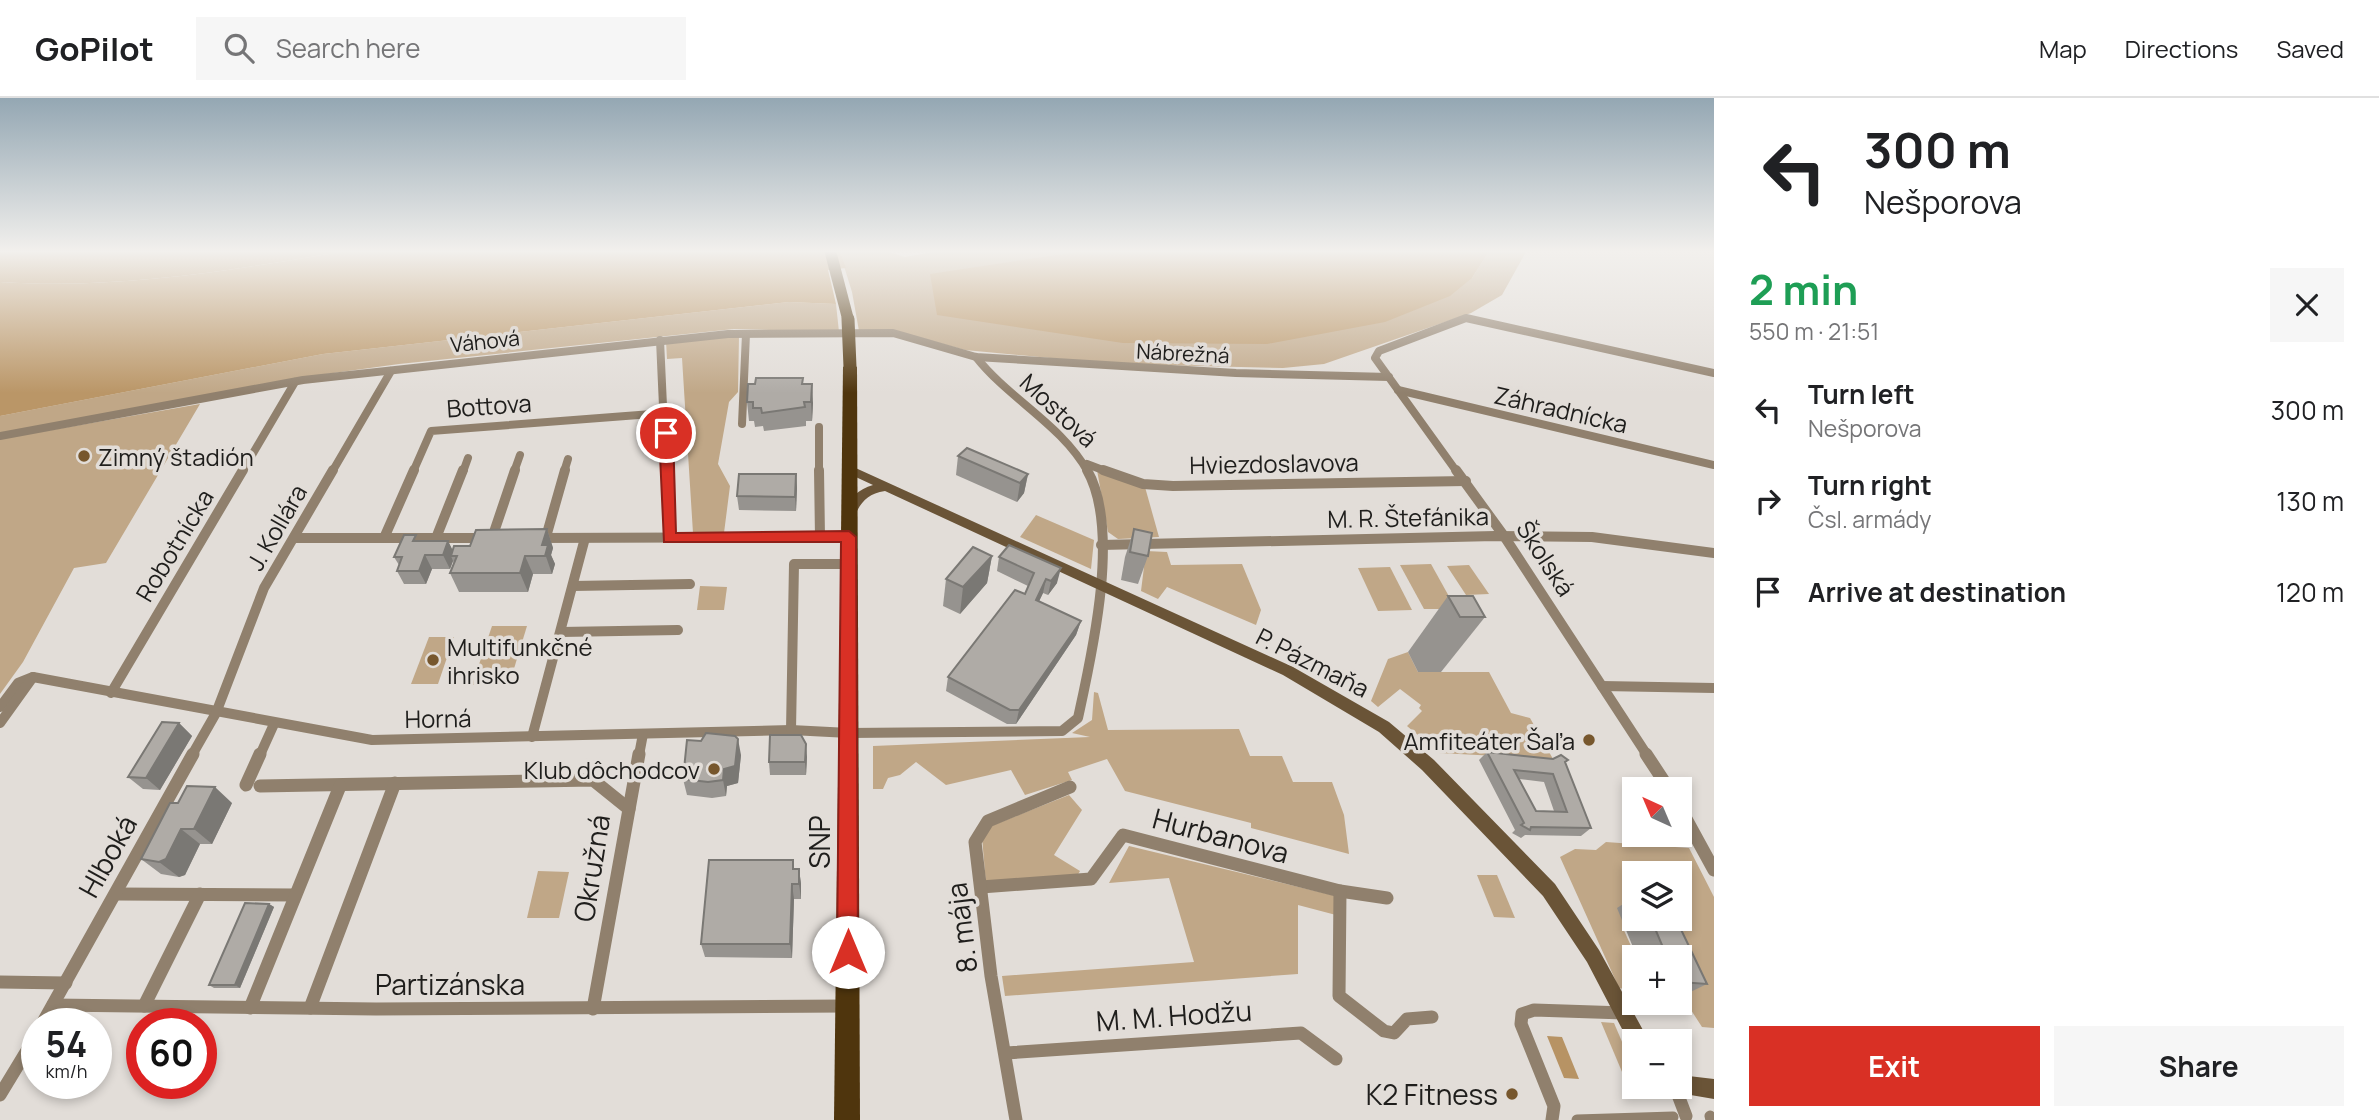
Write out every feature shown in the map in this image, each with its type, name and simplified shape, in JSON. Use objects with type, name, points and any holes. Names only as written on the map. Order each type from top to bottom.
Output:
[{"type":"main road","name":"SNP","points":[[842,298],[848,319],[850,367],[849,564],[855,727],[847,1006],[847,1120]]},
{"type":"main road","points":[[849,514],[859,496],[881,484],[850,449]]},
{"type":"main road","name":"P. Pázmaňa","points":[[849,469],[1317,686],[1394,734],[1428,765],[1549,890],[1587,947],[1622,1009]]},
{"type":"main road","points":[[1692,1087],[1714,1089]]},
{"type":"street","name":"Školská","points":[[1661,777],[1504,536],[1376,358],[1379,351],[1466,318],[1714,373]]},
{"type":"street","name":"Váhová","points":[[0,436],[295,382],[660,340],[746,334],[893,333],[976,357]]},
{"type":"street","points":[[742,424],[746,334]]},
{"type":"street","points":[[660,340],[666,413],[669,538]]},
{"type":"street","name":"Nábrežná","points":[[976,357],[1236,373],[1389,377]]},
{"type":"street","name":"Mostová","points":[[855,727],[1062,731],[1078,718],[1100,585],[1098,494],[1087,464],[1063,437],[992,377],[976,357]]},
{"type":"street","name":"J. Kollára","points":[[216,713],[264,588],[391,371]]},
{"type":"street","name":"Robotnícka","points":[[111,693],[295,382]]},
{"type":"street","name":"Záhradnícka","points":[[1398,390],[1714,465]]},
{"type":"street","name":"Bottova","points":[[384,538],[431,431],[666,413]]},
{"type":"street","points":[[819,427],[820,537]]},
{"type":"street","points":[[492,538],[520,455]]},
{"type":"street","points":[[436,538],[468,458]]},
{"type":"street","points":[[546,537],[568,459]]},
{"type":"street","name":"Hviezdoslavova","points":[[1087,464],[1143,484],[1173,486],[1466,481]]},
{"type":"street","name":"M. R. Štefánika","points":[[1101,545],[1504,536],[1592,537],[1714,553]]},
{"type":"street","points":[[519,538],[849,537]]},
{"type":"street","points":[[295,538],[506,538]]},
{"type":"street","points":[[532,737],[584,538]]},
{"type":"street","points":[[791,730],[794,564],[849,564]]},
{"type":"street","points":[[573,586],[690,584]]},
{"type":"street","points":[[561,632],[678,630]]},
{"type":"street","points":[[0,707],[18,683],[33,677]]},
{"type":"street","points":[[0,723],[33,677]]},
{"type":"street","name":"Horná","points":[[33,677],[274,724],[372,740],[855,727]]},
{"type":"street","points":[[1602,686],[1714,688]]},
{"type":"street","name":"Hlboká","points":[[51,1008],[216,713]]},
{"type":"street","points":[[246,785],[274,724]]},
{"type":"street","points":[[629,809],[643,734]]},
{"type":"street","name":"Okružná","points":[[260,786],[593,780],[629,809],[593,1009]]},
{"type":"street","points":[[310,1008],[395,783]]},
{"type":"street","points":[[250,1008],[340,786]]},
{"type":"street","name":"8. mája","points":[[1016,1120],[991,976],[975,842],[988,821],[1070,787]]},
{"type":"street","points":[[1692,830],[1714,870]]},
{"type":"street","name":"Hurbanova","points":[[981,887],[1091,879],[1122,835],[1340,891],[1387,898]]},
{"type":"street","points":[[1340,891],[1339,996],[1384,1031],[1394,1033],[1407,1019],[1432,1017]]},
{"type":"street","points":[[116,894],[294,895]]},
{"type":"street","points":[[144,1006],[200,894]]},
{"type":"street","points":[[0,982],[66,983]]},
{"type":"street","name":"Partizánska","points":[[53,1005],[593,1009],[847,1006]]},
{"type":"street","points":[[1552,1120],[1554,1106],[1521,1024],[1522,1014],[1534,1010],[1622,1013]]},
{"type":"street","name":"M. M. Hodžu","points":[[1006,1053],[1301,1033],[1336,1059]]},
{"type":"street","points":[[0,1095],[21,1060]]},
{"type":"street","points":[[1577,1120],[1674,1118],[1675,1099]]},
{"type":"shaded area","points":[[0,298],[835,298],[836,304],[789,302],[323,354],[0,416]]},
{"type":"shaded area","points":[[853,298],[1497,298],[1471,313],[1324,364],[1283,368],[1114,364],[965,350],[892,330],[859,331]]},
{"type":"shaded area","points":[[934,298],[1446,298],[1385,322],[1267,344],[1123,343],[937,315]]},
{"type":"shaded area","points":[[789,302],[836,304],[839,332],[734,329],[399,364],[297,378],[0,434],[0,416],[323,354]]},
{"type":"shaded area","points":[[739,336],[738,392],[729,402],[718,464],[730,486],[724,533],[693,533],[682,358],[667,359],[666,341]]},
{"type":"shaded area","points":[[200,404],[106,563],[74,568],[23,662],[0,694],[0,439]]},
{"type":"shaded area","points":[[1097,470],[1145,487],[1159,537],[1118,539],[1108,532]]},
{"type":"shaded area","points":[[1036,515],[1094,540],[1091,569],[1020,537]]},
{"type":"shaded area","points":[[1146,551],[1167,552],[1171,565],[1242,564],[1261,610],[1256,625],[1167,587],[1158,599],[1141,591]]},
{"type":"shaded area","points":[[1431,564],[1456,609],[1424,609],[1400,565]]},
{"type":"shaded area","points":[[1469,565],[1489,594],[1466,595],[1447,566]]},
{"type":"shaded area","points":[[1390,567],[1412,610],[1378,611],[1358,568]]},
{"type":"shaded area","points":[[700,586],[727,587],[724,610],[697,610]]},
{"type":"shaded area","points":[[492,626],[527,626],[509,685],[472,685]]},
{"type":"shaded area","points":[[429,637],[454,637],[438,684],[411,684]]},
{"type":"shaded area","points":[[1408,652],[1418,672],[1489,672],[1511,713],[1530,718],[1553,759],[1439,753],[1407,726],[1422,711],[1419,708],[1421,705],[1400,689],[1378,707],[1371,701],[1388,659]]},
{"type":"shaded area","points":[[1094,692],[1098,693],[1108,730],[1239,729],[1250,756],[1282,756],[1293,782],[1332,782],[1344,815],[1349,854],[1251,828],[1251,823],[1125,791],[1107,759],[1068,772],[1072,780],[1025,795],[1011,770],[946,785],[916,762],[900,775],[888,778],[883,789],[873,789],[873,746],[1090,737],[1072,733],[1092,720]]},
{"type":"shaded area","points":[[1069,795],[1082,810],[1054,855],[1080,871],[1077,876],[986,884],[982,837],[991,826]]},
{"type":"shaded area","points":[[1606,842],[1622,843],[1622,847],[1689,848],[1714,897],[1714,1028],[1702,1027],[1692,1012],[1692,945],[1672,945],[1662,931],[1692,931],[1692,861],[1622,861],[1622,931],[1631,945],[1622,945],[1622,989],[1619,988],[1560,857],[1575,849],[1596,850]]},
{"type":"shaded area","points":[[1129,846],[1336,896],[1336,915],[1298,905],[1298,974],[1005,996],[1002,976],[1194,962],[1169,878],[1109,883]]},
{"type":"shaded area","points":[[538,871],[569,872],[559,918],[527,918]]},
{"type":"shaded area","points":[[1477,875],[1497,875],[1515,918],[1494,917]]},
{"type":"shaded area","points":[[1601,1022],[1614,1023],[1622,1042],[1622,1072]]},
{"type":"shaded area","points":[[1547,1036],[1562,1037],[1579,1079],[1564,1078]]},
{"type":"building","points":[[756,378],[803,378],[802,384],[812,384],[811,402],[804,402],[805,407],[762,413],[761,408],[753,408],[753,402],[747,402],[748,384],[755,384]]},
{"type":"building","points":[[967,448],[1028,474],[1020,483],[958,456]]},
{"type":"building","points":[[739,474],[796,474],[795,497],[737,496]]},
{"type":"building","points":[[547,529],[542,545],[548,545],[545,556],[525,556],[520,573],[450,573],[457,556],[451,556],[454,546],[470,546],[476,530]]},
{"type":"building","points":[[1134,529],[1152,533],[1148,556],[1130,552]]},
{"type":"building","points":[[404,535],[416,535],[413,541],[448,541],[443,555],[425,555],[419,571],[397,571],[402,557],[394,557]]},
{"type":"building","points":[[1009,545],[1061,568],[1051,581],[1046,579],[1036,600],[1081,621],[1019,710],[1010,710],[948,677],[1015,590],[1025,594],[1034,573],[999,557]]},
{"type":"building","points":[[973,547],[992,556],[963,587],[946,579]]},
{"type":"building","points":[[1448,596],[1473,596],[1485,617],[1460,617]]},
{"type":"building","points":[[162,722],[179,723],[146,778],[128,777]]},
{"type":"building","points":[[706,733],[735,736],[738,739],[735,766],[724,769],[723,780],[708,782],[683,779],[687,740],[701,741]]},
{"type":"building","points":[[770,735],[801,735],[806,744],[805,762],[769,762]]},
{"type":"building","points":[[1487,752],[1553,759],[1561,755],[1568,760],[1565,762],[1591,828],[1531,827],[1530,830],[1521,825],[1524,823]],"holes":[[[1514,770],[1553,774],[1567,812],[1536,811]]]},
{"type":"building","points":[[187,786],[215,787],[194,829],[181,829],[166,859],[159,862],[141,859],[170,803],[178,803]]},
{"type":"building","points":[[709,860],[793,860],[793,869],[799,869],[799,884],[792,884],[790,944],[701,944]]},
{"type":"building","points":[[245,903],[269,904],[235,985],[209,985]]},
{"type":"building","points":[[1656,931],[1682,931],[1688,945],[1662,945]]},
{"type":"building","points":[[1692,953],[1707,984],[1692,983]]},
{"type":"place","name":"Zimný štadión","points":[[84,456]]},
{"type":"place","name":"Multifunkčné ihrisko","points":[[433,660]]},
{"type":"place","name":"Amfiteáter Šaľa","points":[[1589,740]]},
{"type":"place","name":"Klub dôchodcov","points":[[714,769]]},
{"type":"place","name":"K2 Fitness","points":[[1512,1094]]},
{"type":"route","points":[[666,433],[669,538],[849,537],[848,952]]}]
